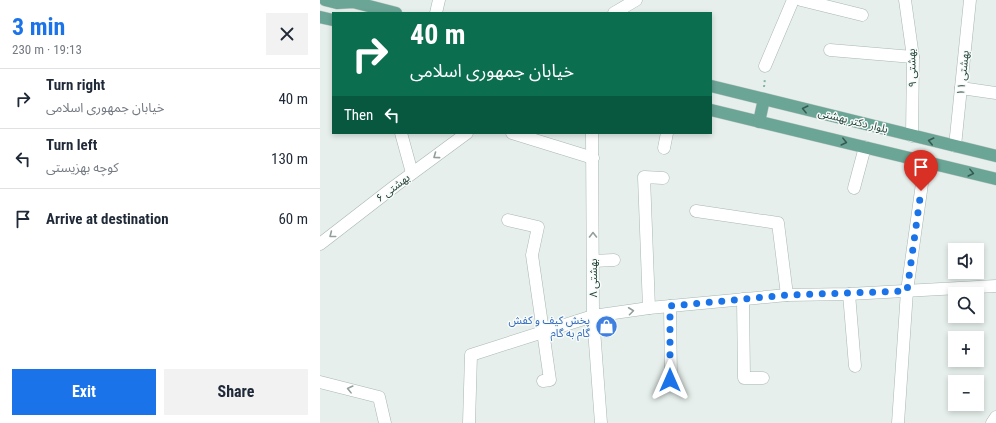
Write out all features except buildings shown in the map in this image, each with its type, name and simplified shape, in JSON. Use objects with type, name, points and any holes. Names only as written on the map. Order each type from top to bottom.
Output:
[{"type":"main road","points":[[326,0],[338,3],[352,1],[392,12]]},
{"type":"main road","points":[[320,17],[332,20]]},
{"type":"main road","name":"بلوار دکتر بهشتی","points":[[712,86],[996,156]]},
{"type":"main road","points":[[759,122],[764,99]]},
{"type":"main road","name":"بلوار دکتر بهشتی","points":[[712,110],[996,179]]},
{"type":"street","points":[[436,12],[439,0]]},
{"type":"street","points":[[616,12],[636,0]]},
{"type":"street","points":[[765,66],[793,0]]},
{"type":"street","points":[[802,0],[862,14]]},
{"type":"street","name":"بهشتی ۹","points":[[905,0],[913,57],[912,136]]},
{"type":"street","name":"بهشتی ۱۱","points":[[955,146],[970,0]]},
{"type":"street","points":[[830,50],[913,57]]},
{"type":"street","points":[[961,88],[996,93]]},
{"type":"street","points":[[401,134],[412,173]]},
{"type":"street","name":"بهشتی ۶","points":[[320,244],[412,173],[466,134]]},
{"type":"street","points":[[515,134],[593,158]]},
{"type":"street","name":"بهشتی ۸","points":[[592,134],[593,316],[601,423]]},
{"type":"street","points":[[664,148],[668,134]]},
{"type":"street","points":[[854,188],[865,147]]},
{"type":"street","points":[[898,423],[907,291],[925,162]]},
{"type":"street","points":[[649,308],[644,177],[663,178]]},
{"type":"street","points":[[696,211],[778,223],[787,295]]},
{"type":"street","points":[[508,220],[538,227],[532,255],[550,380],[543,381]]},
{"type":"street","points":[[593,261],[614,260]]},
{"type":"street","points":[[469,423],[471,355],[542,331],[593,316],[649,308],[787,295],[849,294],[996,286]]},
{"type":"street","points":[[849,294],[854,366]]},
{"type":"street","points":[[743,299],[744,378],[764,378]]},
{"type":"street","points":[[670,306],[670,380]]},
{"type":"street","points":[[320,382],[379,397],[385,423]]},
{"type":"street","points":[[992,423],[996,417]]},
{"type":"path","points":[[764,99],[765,66]]},
{"type":"place","name":"پخش کیف و کفش گام به گام","points":[[606,326]]},
{"type":"route","points":[[670,380],[670,306],[787,295],[907,291],[921,191]]}]
